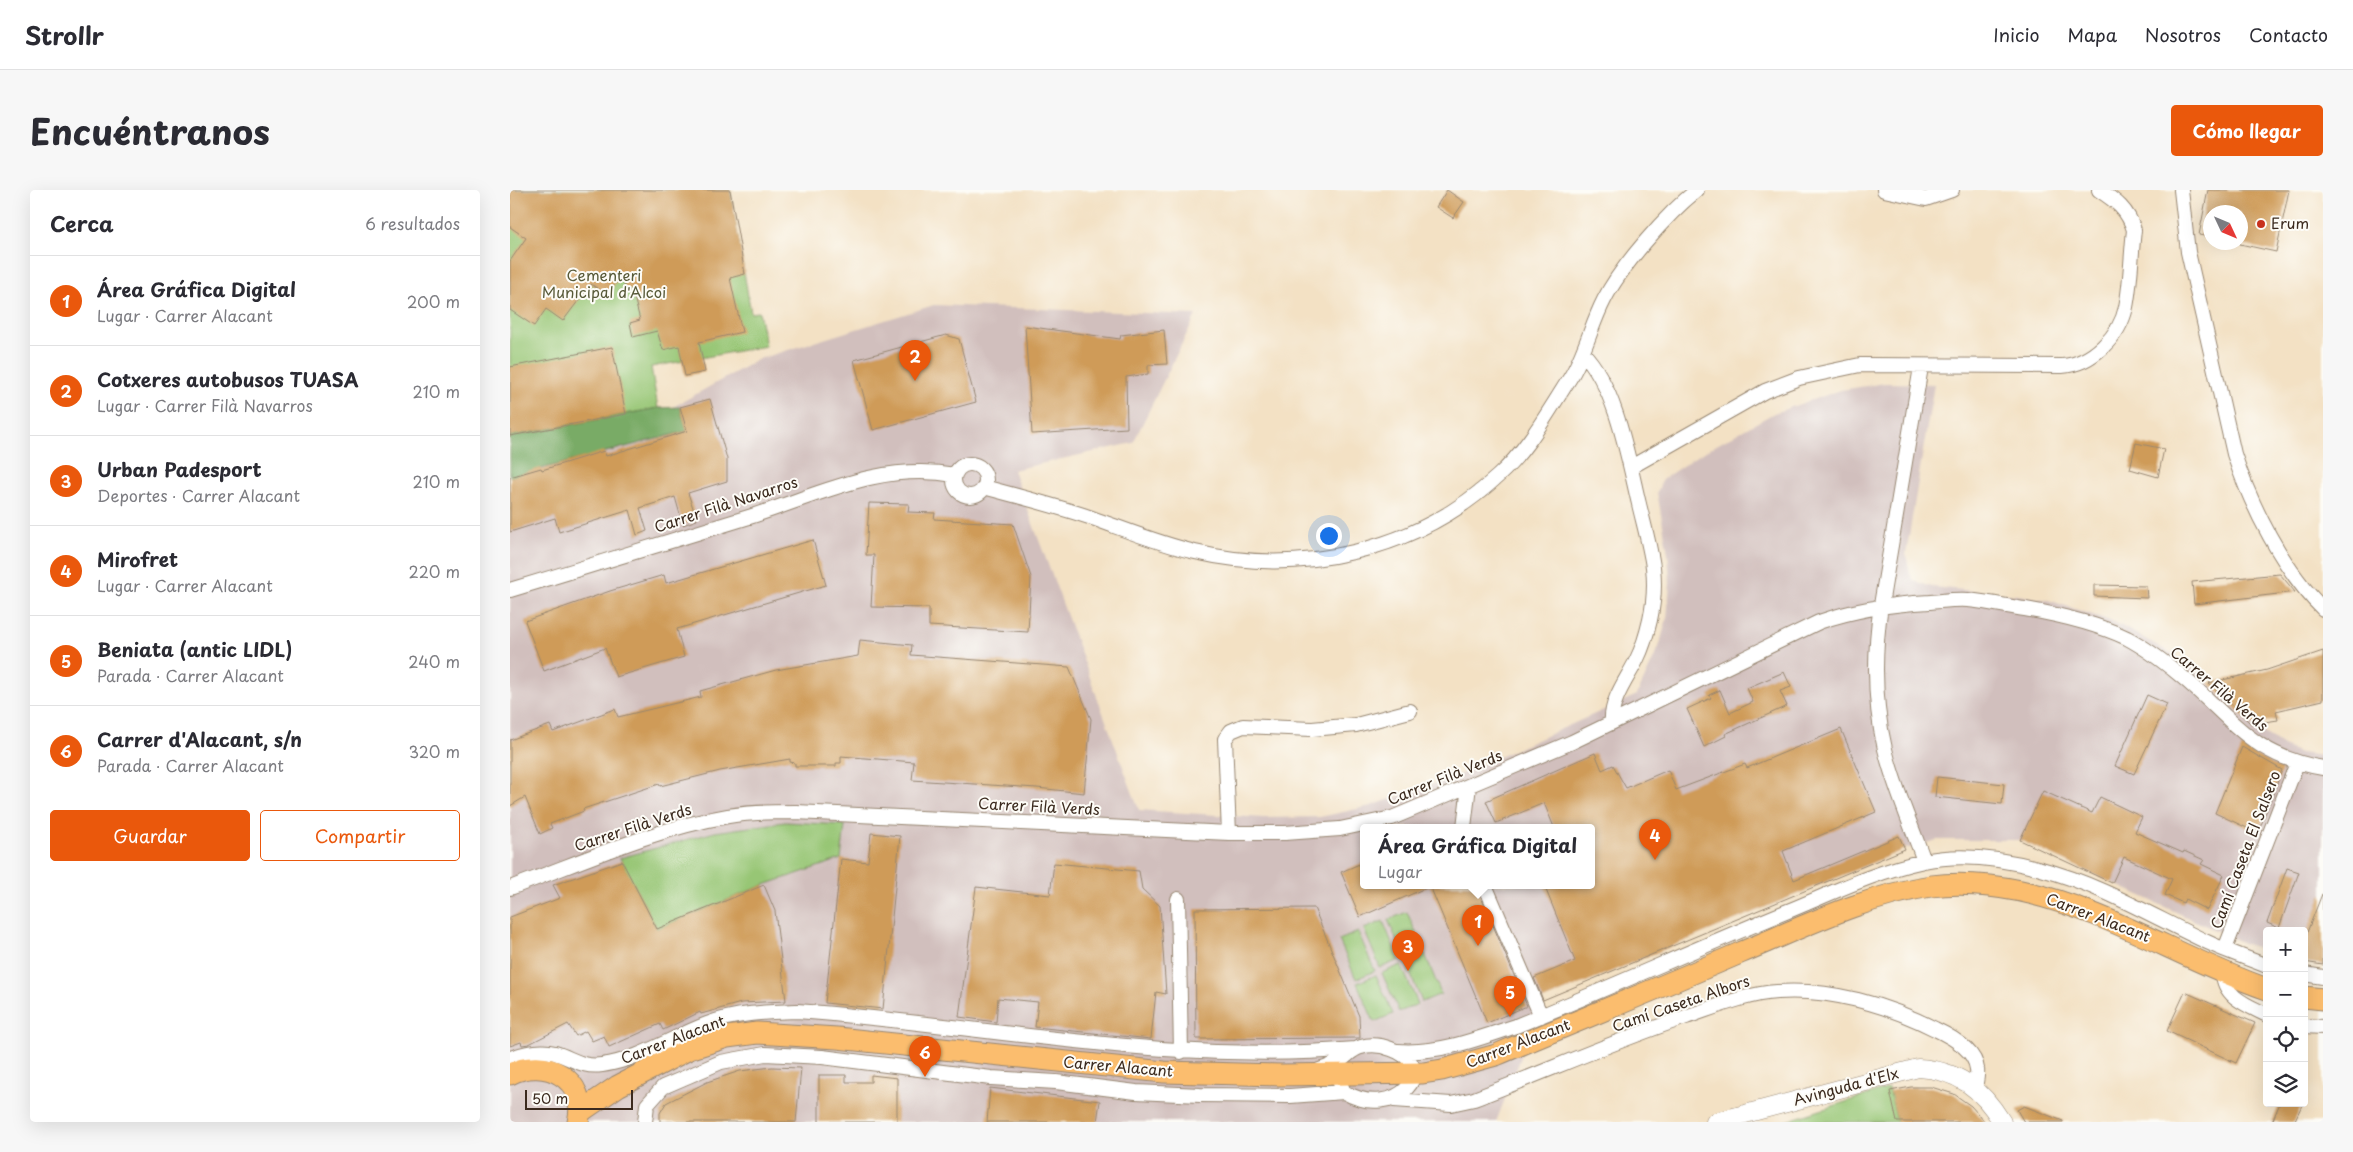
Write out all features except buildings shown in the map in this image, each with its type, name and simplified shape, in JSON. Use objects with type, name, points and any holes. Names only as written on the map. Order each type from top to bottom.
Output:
[{"type":"main road","name":"Carrer Alacant","points":[[579,1117],[618,1086],[690,1049],[727,1037],[757,1033],[797,1034],[1126,1069],[1341,1075],[1412,1081],[1442,1070],[1496,1055],[1842,912],[1880,898],[1937,886],[1990,886],[2052,899],[2114,922],[2223,972],[2263,987]]},
{"type":"main road","points":[[2308,997],[2323,999]]},
{"type":"main road","points":[[510,1074],[522,1068],[536,1066],[550,1068],[563,1075],[572,1086],[578,1098],[579,1117]]},
{"type":"main road","name":"Carrer Alacant","points":[[572,1086],[618,1086]]},
{"type":"street","points":[[984,486],[1064,509],[1170,544],[1241,560],[1266,562],[1317,559],[1345,555],[1400,538],[1463,504],[1493,480],[1528,441],[1574,372],[1583,353],[1587,336],[1606,296],[1622,273],[1667,219],[1697,190]]},
{"type":"street","points":[[1884,190],[1926,199],[1952,190]]},
{"type":"street","points":[[1631,467],[1784,382],[1818,373],[1860,365],[1921,367],[2072,366],[2090,358],[2105,345],[2116,330],[2126,308],[2134,230],[2127,212],[2112,198],[2099,190]]},
{"type":"street","points":[[2181,190],[2188,252],[2234,454],[2244,483],[2288,564],[2323,609]]},
{"type":"street","points":[[1583,353],[1594,364],[1607,392],[1631,467],[1650,550],[1654,596],[1646,636],[1638,658],[1613,706],[1612,722]]},
{"type":"street","points":[[1921,367],[1876,639],[1880,724],[1890,769],[1924,861]]},
{"type":"street","points":[[965,464],[976,465],[985,476],[984,486],[978,493],[964,494],[955,484],[955,475],[965,464]]},
{"type":"street","name":"Carrer Filà Navarros","points":[[510,590],[860,480],[915,470],[955,475]]},
{"type":"street","name":"Carrer Filà Verds","points":[[1364,824],[1392,818],[1521,765],[1819,622],[1846,613],[1881,605],[1967,600],[2058,614],[2108,630],[2128,639],[2161,660],[2254,742],[2281,758],[2323,768]]},
{"type":"street","points":[[1230,833],[1225,739],[1231,731],[1243,726],[1312,729],[1356,725],[1410,711]]},
{"type":"street","name":"Camí Caseta El Salsero","points":[[2225,950],[2297,763]]},
{"type":"street","points":[[1464,824],[1469,786]]},
{"type":"street","name":"Carrer Filà Verds","points":[[510,888],[654,835],[702,822],[751,813],[796,812],[1230,833],[1285,833],[1340,829],[1360,825]]},
{"type":"street","name":"Carrer Alacant","points":[[510,1058],[536,1052],[555,1053],[585,1066],[601,1066],[627,1060],[710,1023],[750,1014],[797,1011],[1098,1045],[1181,1052],[1295,1053],[1356,1049],[1380,1045],[1401,1053],[1418,1052],[1482,1038],[1541,1016],[1840,890],[1924,861],[1983,859],[2040,869],[2107,893],[2225,950],[2263,964]]},
{"type":"street","points":[[1487,889],[1541,1016]]},
{"type":"street","points":[[1178,899],[1181,1052]]},
{"type":"street","points":[[2223,972],[2223,979],[2229,993],[2263,1013]]},
{"type":"street","points":[[2308,975],[2323,977]]},
{"type":"street","name":"Camí Caseta Albors","points":[[1341,1075],[1363,1101],[1394,1100],[1443,1104],[1474,1099],[1636,1035],[1733,1001],[1769,992],[1794,991],[1822,994],[1868,1004],[1917,1021],[1944,1034],[1973,1058],[1978,1072],[1974,1088]]},
{"type":"street","name":"Carrer Alacant","points":[[750,1014],[727,1037],[756,1054]]},
{"type":"street","points":[[2308,1026],[2323,1027]]},
{"type":"street","points":[[1341,1075],[1356,1049]]},
{"type":"street","points":[[1401,1053],[1428,1062],[1442,1070]]},
{"type":"street","points":[[1394,1100],[1412,1081],[1410,1062],[1401,1053]]},
{"type":"street","name":"Carrer Alacant","points":[[645,1122],[647,1105],[663,1087],[720,1062],[756,1054],[822,1057],[992,1078],[1056,1082],[1136,1092],[1200,1095],[1290,1096],[1341,1075]]},
{"type":"street","name":"Avinguda d'Elx","points":[[1715,1122],[1918,1068],[1946,1073],[1974,1088],[1983,1095],[2002,1122]]},
{"type":"shaded area","points":[[934,305],[1196,315],[1133,443],[1013,470],[1139,810],[1264,818],[1320,817],[1371,806],[1461,774],[1637,695],[1659,647],[1667,618],[1670,583],[1668,553],[1657,492],[1663,479],[1697,456],[1774,413],[1841,390],[1885,383],[1934,384],[1906,554],[1910,574],[1914,581],[1932,587],[2017,595],[2048,600],[2114,622],[2171,653],[2191,667],[2251,724],[2283,746],[2300,753],[2323,756],[2323,965],[2308,963],[2308,927],[2263,927],[2263,950],[2243,943],[2020,840],[1937,840],[1905,849],[1543,1000],[1496,1122],[510,1122],[510,461],[639,426],[759,359]]},
{"type":"green space","name":"Cementeri Municipal d'Alcoi","points":[[510,190],[730,190],[751,313],[759,312],[766,346],[651,367],[658,408],[510,436]]},
{"type":"green space","points":[[680,407],[687,431],[510,477],[510,436],[658,408]]},
{"type":"green space","points":[[785,822],[845,825],[841,859],[764,885],[657,929],[620,858],[715,832]]},
{"type":"green space","points":[[1407,912],[1424,951],[1405,959],[1388,920]]},
{"type":"green space","points":[[1383,921],[1399,960],[1380,968],[1364,929]]},
{"type":"green space","points":[[1358,932],[1375,971],[1356,979],[1339,940]]},
{"type":"green space","points":[[1425,954],[1441,994],[1422,1002],[1406,963]]},
{"type":"green space","points":[[1401,965],[1418,1004],[1399,1012],[1382,973]]},
{"type":"green space","points":[[1376,975],[1393,1014],[1374,1022],[1357,983]]},
{"type":"green space","points":[[1889,1088],[1897,1122],[1783,1122]]},
{"type":"place","name":"Erum","points":[[2261,224]]},
{"type":"place","name":"Cotxeres autobusos TUASA","points":[[915,381]]},
{"type":"place","name":"Mirofret","points":[[1655,860]]},
{"type":"place","name":"Área Gráfica Digital","points":[[1478,946]]},
{"type":"place","name":"Urban Padesport","points":[[1408,971]]},
{"type":"place","name":"Beniata (antic LIDL)","points":[[1510,1017]]},
{"type":"place","name":"Carrer d'Alacant, s/n","points":[[925,1077]]}]
